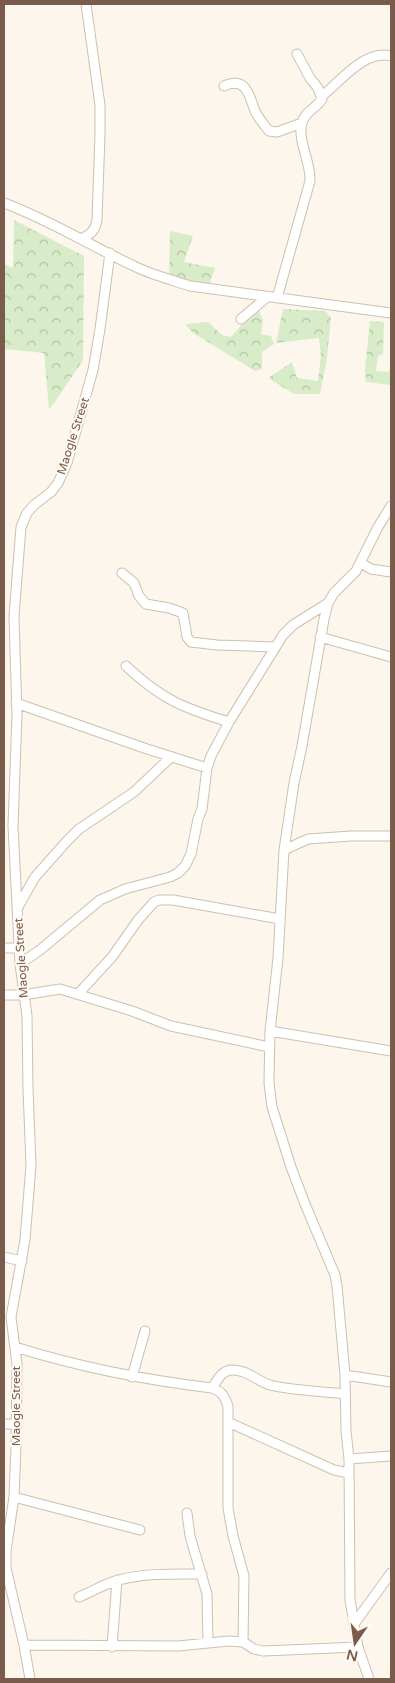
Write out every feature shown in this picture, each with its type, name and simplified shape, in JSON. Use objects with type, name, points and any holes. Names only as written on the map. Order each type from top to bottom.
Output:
[{"type":"street","points":[[86,4],[100,105],[98,210],[95,229],[99,248]]},
{"type":"street","points":[[297,54],[322,96]]},
{"type":"street","points":[[224,86],[237,84],[246,88],[260,120],[269,131],[277,132],[302,123],[310,111],[321,102],[322,96],[355,66],[366,59],[382,54],[391,56]]},
{"type":"street","points":[[277,298],[310,181],[311,172],[304,148],[302,123]]},
{"type":"street","points":[[4,203],[23,210],[154,274],[190,286],[391,313]]},
{"type":"street","points":[[81,239],[92,233],[95,229]]},
{"type":"street","name":"Maogle Street","points":[[30,1679],[6,1568],[6,1526],[14,1497],[16,1424],[15,1347],[11,1317],[22,1261],[31,1188],[27,1016],[20,964],[13,826],[16,703],[14,616],[21,527],[27,513],[51,492],[58,483],[67,463],[93,370],[110,253]]},
{"type":"street","points":[[241,319],[267,297]]},
{"type":"street","points":[[369,1679],[358,1647],[350,1600],[349,1459],[346,1431],[345,1375],[335,1275],[305,1204],[272,1107],[269,1083],[269,1047],[284,850],[292,792],[302,746],[320,637],[328,603],[334,593],[349,580],[361,563],[378,527],[391,506]]},
{"type":"street","points":[[361,563],[372,569],[391,572]]},
{"type":"street","points":[[122,573],[134,583],[139,596],[146,604],[170,608],[183,613],[187,636],[191,642],[217,646],[274,647]]},
{"type":"street","points":[[20,964],[40,950],[100,900],[125,889],[178,874],[185,866],[191,854],[198,819],[202,809],[207,768],[215,745],[283,635],[293,625],[328,603]]},
{"type":"street","points":[[320,637],[391,656]]},
{"type":"street","points":[[126,666],[146,684],[178,705],[229,722]]},
{"type":"street","points":[[16,703],[207,768]]},
{"type":"street","points":[[18,907],[36,876],[66,841],[79,829],[134,792],[171,757]]},
{"type":"street","points":[[284,850],[308,839],[391,836]]},
{"type":"street","points":[[78,994],[112,957],[138,920],[154,902],[159,900],[173,900],[280,918]]},
{"type":"street","points":[[4,948],[20,948]]},
{"type":"street","points":[[4,995],[23,995],[54,989],[68,991],[132,1011],[171,1026],[269,1047]]},
{"type":"street","points":[[270,1031],[391,1051]]},
{"type":"street","points":[[4,1257],[22,1261]]},
{"type":"street","points":[[132,1377],[145,1330]]},
{"type":"street","points":[[15,1347],[132,1377],[212,1388],[224,1395],[228,1406],[228,1508],[233,1536],[244,1576],[244,1642]]},
{"type":"street","points":[[212,1388],[222,1373],[229,1370],[242,1371],[272,1386],[345,1394]]},
{"type":"street","points":[[345,1375],[391,1382]]},
{"type":"street","points":[[228,1422],[334,1470],[349,1474]]},
{"type":"street","points":[[4,1424],[16,1424]]},
{"type":"street","points":[[349,1459],[391,1456]]},
{"type":"street","points":[[14,1497],[140,1530]]},
{"type":"street","points":[[187,1513],[190,1536],[207,1594],[208,1643]]},
{"type":"street","points":[[354,1624],[391,1573]]},
{"type":"street","points":[[79,1597],[117,1580],[156,1575],[202,1574]]},
{"type":"street","points":[[112,1647],[117,1580]]},
{"type":"street","points":[[24,1645],[178,1646],[228,1641],[244,1642],[249,1647],[262,1651],[358,1647]]},
{"type":"green space","points":[[14,220],[84,256],[83,360],[49,409],[44,353],[4,349],[4,264],[13,268]]},
{"type":"green space","points":[[170,231],[193,236],[184,262],[215,268],[208,289],[169,281]]},
{"type":"green space","points":[[257,307],[263,320],[261,334],[271,336],[274,344],[262,352],[262,369],[255,371],[193,333],[185,324],[208,322],[222,335],[231,337]]},
{"type":"green space","points":[[283,309],[325,311],[331,317],[327,358],[320,394],[294,394],[268,378],[292,362],[297,378],[318,381],[321,355],[319,338],[276,343]]},
{"type":"green space","points":[[370,321],[384,322],[383,354],[378,356],[376,371],[389,372],[391,364],[391,385],[366,382],[365,369]]}]
